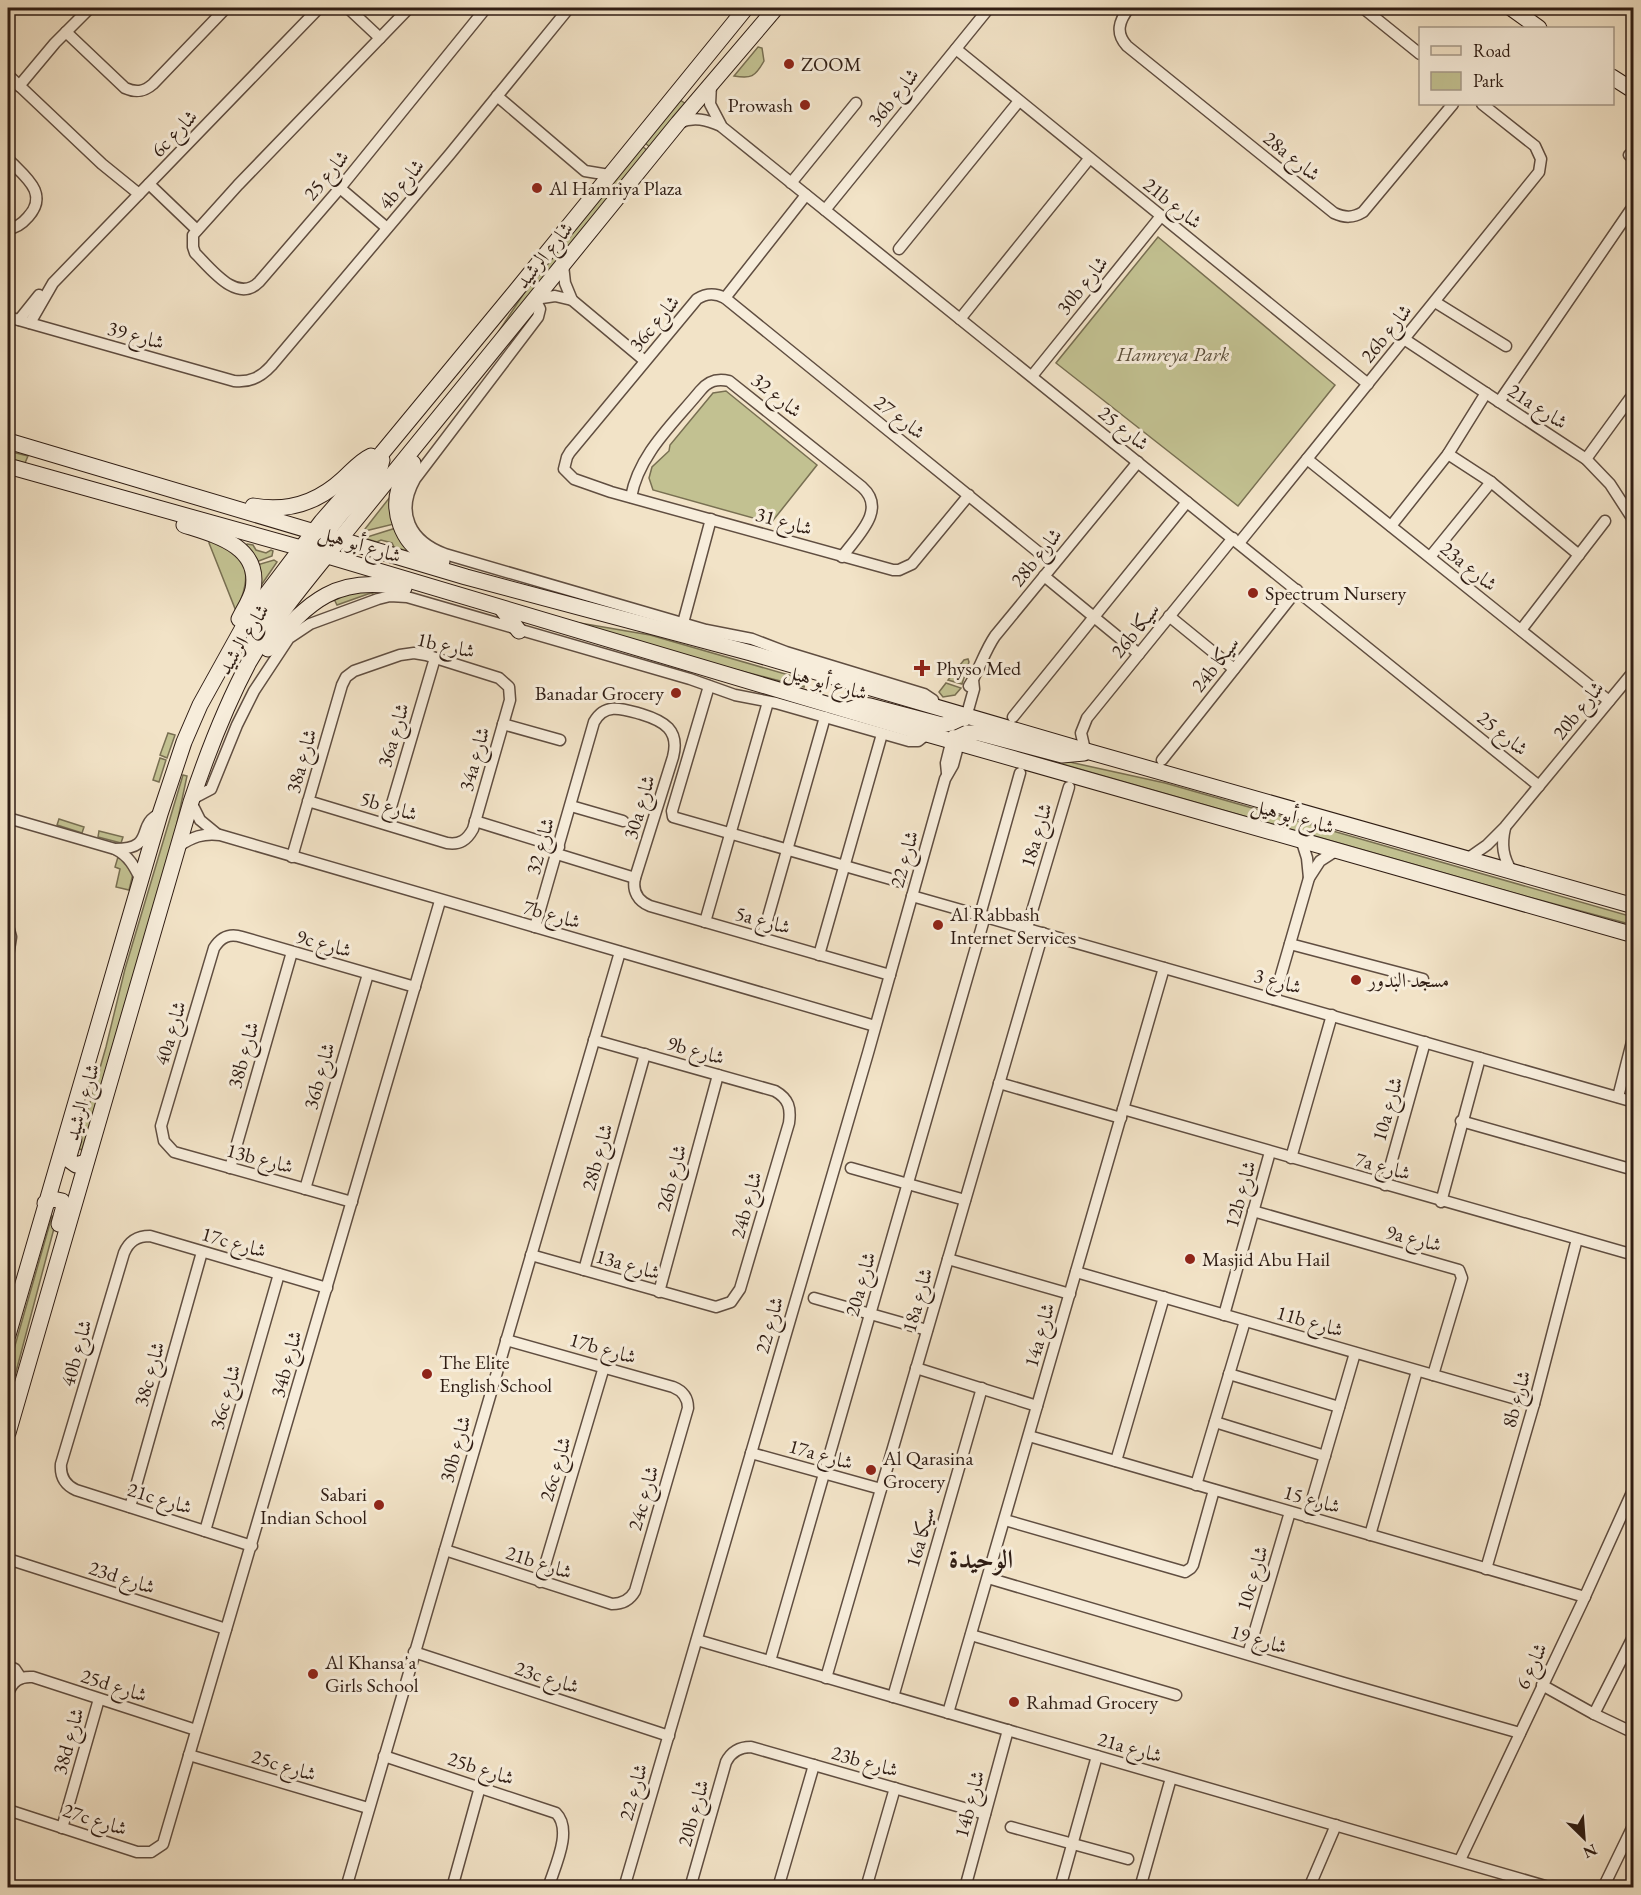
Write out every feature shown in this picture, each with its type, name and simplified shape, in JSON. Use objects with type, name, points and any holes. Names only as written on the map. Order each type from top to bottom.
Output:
[{"type":"main road","name":"شارع الرشيد","points":[[382,453],[746,8]]},
{"type":"main road","name":"شارع الرشيد","points":[[8,1335],[159,814],[200,705],[231,649],[257,608],[424,436],[678,123],[776,8]]},
{"type":"main road","points":[[1511,8],[1538,27]]},
{"type":"main road","points":[[1614,78],[1634,91]]},
{"type":"main road","points":[[65,481],[99,482],[320,543],[433,579],[455,581],[466,577],[454,566],[423,554],[416,548],[400,524],[397,511],[399,487],[422,449],[424,436]]},
{"type":"main road","name":"شارع أبو هيل","points":[[8,441],[197,497],[439,590],[502,609],[927,734],[957,725]]},
{"type":"main road","points":[[197,497],[210,495],[266,508],[293,506],[326,493],[362,461],[382,453],[381,463],[373,479],[341,514],[256,632],[251,646],[250,661]]},
{"type":"main road","name":"شارع أبو هيل","points":[[8,466],[131,500],[320,543]]},
{"type":"main road","points":[[131,500],[149,513],[228,541],[244,554],[251,566],[253,588],[234,628],[231,649]]},
{"type":"main road","name":"شارع أبو هيل","points":[[466,577],[610,610],[935,708],[957,725],[1184,807],[1634,935]]},
{"type":"main road","points":[[250,661],[266,652],[304,610],[328,594],[343,588],[372,584],[421,592],[439,590]]},
{"type":"main road","points":[[502,609],[519,631]]},
{"type":"main road","name":"شارع الرشيد","points":[[8,1433],[191,801],[225,712],[250,661]]},
{"type":"main road","points":[[848,711],[862,705],[870,706],[935,723],[957,725],[1062,755],[1071,756],[1087,751]]},
{"type":"main road","name":"شارع أبو هيل","points":[[1087,751],[1634,906]]},
{"type":"main road","points":[[86,1162],[76,1165],[69,1160],[69,1156],[95,1068],[93,1043]]},
{"type":"main road","points":[[45,1203],[58,1199],[64,1206],[42,1284],[46,1301]]},
{"type":"street","points":[[90,8],[14,80],[137,197]]},
{"type":"street","points":[[66,32],[125,88],[143,91],[153,84],[226,8]]},
{"type":"street","name":"6c شارع","points":[[24,322],[53,283],[320,8]]},
{"type":"street","points":[[348,8],[380,38]]},
{"type":"street","points":[[149,184],[197,230],[410,8]]},
{"type":"street","name":"شارع 25","points":[[197,230],[192,241],[195,252],[229,285],[235,289],[248,290],[259,282],[340,188],[486,8]]},
{"type":"street","name":"36b شارع","points":[[825,210],[988,8]]},
{"type":"street","name":"28a شارع","points":[[1129,8],[1120,21],[1119,28],[1122,41],[1127,46],[1341,216],[1349,217],[1363,212],[1452,105]]},
{"type":"street","points":[[1363,8],[1419,53]]},
{"type":"street","name":"4b شارع","points":[[256,378],[271,366],[387,228],[566,9]]},
{"type":"street","name":"21b شارع","points":[[956,50],[1368,384]]},
{"type":"street","name":"شارع 25","points":[[711,85],[710,104],[722,126],[1539,786]]},
{"type":"street","points":[[497,96],[585,171],[592,196]]},
{"type":"street","points":[[899,249],[1019,101]]},
{"type":"street","points":[[791,183],[856,103]]},
{"type":"street","name":"26b شارع","points":[[1236,541],[1307,459],[1539,172],[1541,166],[1539,152],[1530,142],[1483,105]]},
{"type":"street","points":[[678,123],[690,118],[722,126]]},
{"type":"street","points":[[8,159],[34,186],[37,200],[35,207],[23,222],[8,229]]},
{"type":"street","points":[[960,320],[1089,159]]},
{"type":"street","points":[[585,171],[609,175]]},
{"type":"street","points":[[340,188],[387,228]]},
{"type":"street","points":[[725,298],[806,195]]},
{"type":"street","points":[[1499,402],[1634,204]]},
{"type":"street","name":"30b شارع","points":[[1032,376],[1161,216]]},
{"type":"street","points":[[563,265],[565,283],[572,300]]},
{"type":"street","name":"36c شارع","points":[[564,469],[570,452],[697,299],[711,294],[725,298]]},
{"type":"street","points":[[645,361],[572,300],[555,296],[535,299],[540,309],[538,317],[415,479],[407,496],[407,515],[414,533],[435,551],[610,610],[683,623],[752,639],[786,652],[924,694],[933,700],[935,708]]},
{"type":"street","name":"شارع 27","points":[[725,298],[1053,564]]},
{"type":"street","points":[[1435,302],[1506,346]]},
{"type":"street","name":"شارع 39","points":[[8,317],[234,381],[248,381],[256,378]]},
{"type":"street","name":"21a شارع","points":[[1404,339],[1586,459],[1610,484],[1634,521]]},
{"type":"street","name":"شارع 32","points":[[631,497],[634,482],[644,460],[700,391],[710,382],[729,381],[862,487],[871,497],[873,504],[871,517],[842,557]]},
{"type":"street","points":[[1391,526],[1448,454],[1486,393]]},
{"type":"street","points":[[1586,459],[1634,393]]},
{"type":"street","points":[[1448,454],[1491,482],[1579,555]]},
{"type":"street","name":"23a شارع","points":[[1307,459],[1609,701]]},
{"type":"street","name":"28b شارع","points":[[957,725],[974,689],[973,680],[989,644],[1138,462]]},
{"type":"street","name":"شارع 31","points":[[564,469],[574,479],[611,492],[886,569],[900,570],[917,559],[969,495]]},
{"type":"street","points":[[1430,557],[1491,482]]},
{"type":"street","points":[[1012,717],[1187,502]]},
{"type":"street","points":[[683,623],[711,519]]},
{"type":"street","points":[[1521,630],[1605,521]]},
{"type":"street","name":"26b سيكا","points":[[1087,751],[1081,733],[1083,725],[1169,616],[1236,541]]},
{"type":"street","points":[[1044,576],[1139,654]]},
{"type":"street","name":"24b سيكا","points":[[1162,760],[1297,590]]},
{"type":"street","points":[[191,801],[211,789],[237,725],[262,677],[283,645],[302,628],[378,599],[399,596],[735,695],[825,717],[882,734],[913,742],[927,734]]},
{"type":"street","points":[[1169,616],[1234,669]]},
{"type":"street","name":"1b شارع","points":[[346,677],[354,671],[400,655],[414,653],[505,681]]},
{"type":"street","name":"36a شارع","points":[[386,824],[435,658]]},
{"type":"street","name":"20b شارع","points":[[1467,859],[1488,845],[1505,827],[1634,671]]},
{"type":"street","name":"38a شارع","points":[[292,857],[340,690],[346,677]]},
{"type":"street","name":"34a شارع","points":[[460,842],[470,834],[475,821],[510,700],[505,681]]},
{"type":"street","points":[[709,686],[671,813],[676,819],[901,882]]},
{"type":"street","points":[[705,922],[768,702]]},
{"type":"street","name":"شارع 32","points":[[535,927],[597,717],[606,710],[616,708],[657,719],[664,723],[673,735]]},
{"type":"street","points":[[762,938],[825,717]]},
{"type":"street","points":[[502,724],[561,740]]},
{"type":"street","name":"شارع 22","points":[[624,1887],[890,975],[947,773],[946,763],[957,725]]},
{"type":"street","points":[[819,954],[882,734]]},
{"type":"street","name":"30a شارع","points":[[635,884],[675,750],[673,735]]},
{"type":"street","name":"20a شارع","points":[[770,1661],[908,1184],[983,916],[1020,773]]},
{"type":"street","name":"18a شارع","points":[[1027,928],[1069,787]]},
{"type":"street","name":"7b شارع","points":[[191,801],[200,820],[220,835]]},
{"type":"street","name":"5b شارع","points":[[308,801],[447,843],[460,842]]},
{"type":"street","points":[[571,806],[623,821]]},
{"type":"street","points":[[115,849],[130,848],[140,843],[151,819],[159,814]]},
{"type":"street","points":[[8,818],[115,849],[133,862],[141,880]]},
{"type":"street","points":[[475,821],[558,850],[635,884]]},
{"type":"street","points":[[1505,827],[1503,851],[1512,872]]},
{"type":"street","name":"7b شارع","points":[[179,846],[196,836],[220,835],[875,1026]]},
{"type":"street","points":[[1301,839],[1308,858],[1309,878]]},
{"type":"street","points":[[1274,999],[1309,878],[1320,861],[1337,850]]},
{"type":"street","name":"5a شارع","points":[[635,884],[640,900],[644,903],[890,975]]},
{"type":"street","name":"شارع 3","points":[[912,896],[1634,1102]]},
{"type":"street","name":"34b شارع","points":[[165,1837],[440,901]]},
{"type":"street","points":[[8,956],[11,944],[9,928]]},
{"type":"street","name":"18a شارع","points":[[826,1678],[1043,933]]},
{"type":"street","name":"9c شارع","points":[[222,938],[236,935],[415,987]]},
{"type":"street","name":"40a شارع","points":[[164,1141],[161,1126],[164,1115],[213,948],[222,938]]},
{"type":"street","points":[[1290,944],[1423,980]]},
{"type":"street","name":"38b شارع","points":[[230,1168],[292,952]]},
{"type":"street","name":"30b شارع","points":[[345,1887],[620,952]]},
{"type":"street","name":"14a شارع","points":[[948,1713],[1164,968]]},
{"type":"street","name":"36b شارع","points":[[304,1189],[368,974]]},
{"type":"street","points":[[1291,1158],[1332,1015]]},
{"type":"street","points":[[1618,1097],[1634,1034]]},
{"type":"street","name":"9b شارع","points":[[594,1040],[775,1091],[786,1099]]},
{"type":"street","name":"10a شارع","points":[[1385,1185],[1425,1042]]},
{"type":"street","name":"28b شارع","points":[[584,1270],[645,1054]]},
{"type":"street","points":[[1441,1202],[1461,1121],[1480,1058]]},
{"type":"street","name":"26b شارع","points":[[658,1292],[718,1075]]},
{"type":"street","name":"7a شارع","points":[[999,1083],[1270,1152],[1634,1255]]},
{"type":"street","name":"24b شارع","points":[[716,1307],[731,1302],[740,1290],[789,1123],[790,1114],[786,1099]]},
{"type":"street","points":[[1461,1121],[1634,1170]]},
{"type":"street","name":"13b شارع","points":[[164,1141],[174,1152],[352,1202]]},
{"type":"street","name":"12b شارع","points":[[1224,1315],[1270,1152]]},
{"type":"street","points":[[851,1168],[965,1200]]},
{"type":"street","name":"9a شارع","points":[[1253,1211],[1459,1270],[1462,1278],[1434,1375]]},
{"type":"street","name":"17c شارع","points":[[131,1242],[144,1236],[150,1236],[327,1288]]},
{"type":"street","name":"8b شارع","points":[[1486,1569],[1534,1404],[1577,1239]]},
{"type":"street","name":"40b شارع","points":[[62,1477],[62,1464],[124,1253],[131,1242]]},
{"type":"street","name":"38c شارع","points":[[130,1507],[202,1252]]},
{"type":"street","name":"13a شارع","points":[[531,1256],[716,1307]]},
{"type":"street","points":[[948,1259],[1070,1294]]},
{"type":"street","name":"11b شارع","points":[[1076,1272],[1534,1404]]},
{"type":"street","name":"36c شارع","points":[[205,1530],[279,1274]]},
{"type":"street","points":[[1116,1461],[1164,1297]]},
{"type":"street","points":[[813,1298],[927,1330]]},
{"type":"street","points":[[1196,1485],[1245,1321]]},
{"type":"street","name":"17b شارع","points":[[506,1340],[677,1388],[687,1399]]},
{"type":"street","points":[[1306,1516],[1355,1353]]},
{"type":"street","name":"26c شارع","points":[[540,1582],[604,1367]]},
{"type":"street","points":[[916,1368],[1037,1406]]},
{"type":"street","points":[[1370,1535],[1417,1371]]},
{"type":"street","points":[[1229,1374],[1339,1407]]},
{"type":"street","name":"16a سيكا","points":[[893,1697],[982,1388]]},
{"type":"street","name":"24c شارع","points":[[623,1603],[635,1591],[688,1408],[687,1399]]},
{"type":"street","points":[[1215,1422],[1325,1456]]},
{"type":"street","name":"شارع 15","points":[[1029,1436],[1585,1597]]},
{"type":"street","name":"17a شارع","points":[[751,1453],[881,1489]]},
{"type":"street","name":"21c شارع","points":[[62,1477],[70,1487],[76,1490],[252,1546]]},
{"type":"street","name":"شارع 6","points":[[1460,1860],[1634,1488]]},
{"type":"street","points":[[1005,1520],[1185,1572],[1193,1565],[1214,1490]]},
{"type":"street","name":"10c شارع","points":[[1248,1654],[1290,1512]]},
{"type":"street","name":"21b شارع","points":[[445,1550],[612,1604],[623,1603]]},
{"type":"street","name":"23d شارع","points":[[8,1559],[226,1629]]},
{"type":"street","name":"شارع 19","points":[[988,1578],[1520,1733]]},
{"type":"street","points":[[971,1635],[1176,1695]]},
{"type":"street","points":[[1594,1714],[1634,1635]]},
{"type":"street","name":"21a شارع","points":[[697,1640],[1460,1860],[1516,1883],[1552,1887]]},
{"type":"street","name":"23c شارع","points":[[414,1652],[669,1736]]},
{"type":"street","points":[[8,1666],[15,1669],[21,1678],[12,1685],[8,1694]]},
{"type":"street","name":"25d شارع","points":[[21,1678],[33,1677],[196,1730]]},
{"type":"street","points":[[1542,1685],[1634,1733]]},
{"type":"street","name":"38d شارع","points":[[62,1828],[99,1699]]},
{"type":"street","name":"14b شارع","points":[[965,1887],[1008,1730]]},
{"type":"street","name":"23b شارع","points":[[735,1751],[751,1747],[985,1814]]},
{"type":"street","name":"20b شارع","points":[[690,1887],[726,1762],[735,1751]]},
{"type":"street","name":"25c شارع","points":[[189,1755],[369,1809]]},
{"type":"street","name":"25b شارع","points":[[384,1756],[550,1810],[560,1817],[564,1834],[548,1887]]},
{"type":"street","points":[[1060,1887],[1097,1756]]},
{"type":"street","points":[[778,1887],[814,1765]]},
{"type":"street","points":[[1140,1887],[1171,1778]]},
{"type":"street","points":[[452,1887],[480,1787]]},
{"type":"street","points":[[866,1887],[895,1788]]},
{"type":"street","name":"27c شارع","points":[[8,1810],[144,1853],[158,1849],[165,1837]]},
{"type":"street","points":[[1603,1887],[1634,1824]]},
{"type":"street","points":[[1309,1887],[1336,1825]]},
{"type":"street","points":[[1011,1827],[1128,1859]]},
{"type":"green space","points":[[758,47],[762,48],[764,61],[758,71],[749,77],[734,76]]},
{"type":"green space","points":[[680,100],[686,104],[651,148],[645,143]]},
{"type":"green space","points":[[642,146],[648,151],[495,337],[526,290]]},
{"type":"green space","name":"Hamreya Park","points":[[1158,237],[1335,385],[1238,506],[1056,363]]},
{"type":"green space","points":[[726,391],[817,465],[771,523],[653,490],[649,478],[652,467],[669,451],[670,445],[713,393]]},
{"type":"green space","points":[[8,451],[28,456],[25,463],[8,459]]},
{"type":"green space","points":[[390,497],[394,524],[365,531],[365,529]]},
{"type":"green space","points":[[396,528],[410,552],[394,547],[392,543],[367,539],[367,537]]},
{"type":"green space","points":[[210,540],[233,552],[244,567],[245,587],[236,611],[209,543]]},
{"type":"green space","points":[[247,544],[266,553],[271,550],[273,551],[272,556],[256,562]]},
{"type":"green space","points":[[274,560],[277,562],[262,584],[260,583],[257,565]]},
{"type":"green space","points":[[354,591],[392,592],[372,597],[373,593],[368,594],[337,605],[333,597]]},
{"type":"green space","points":[[574,622],[650,635],[806,680],[804,687],[671,653]]},
{"type":"green space","points":[[968,659],[962,684],[948,680],[964,660]]},
{"type":"green space","points":[[946,683],[961,688],[955,695],[943,697],[939,692]]},
{"type":"green space","points":[[168,733],[175,735],[167,758],[160,755]]},
{"type":"green space","points":[[993,741],[1074,763],[1165,783],[1633,917],[1633,925],[992,744]]},
{"type":"green space","points":[[160,758],[166,760],[159,782],[153,780]]},
{"type":"green space","points":[[183,775],[187,776],[173,842],[82,1150],[77,1148],[106,1047],[125,969]]},
{"type":"green space","points":[[59,819],[84,827],[82,833],[57,825]]},
{"type":"green space","points":[[99,831],[123,837],[121,843],[98,837]]},
{"type":"green space","points":[[118,857],[126,862],[133,874],[129,890],[116,887],[120,869],[115,867]]},
{"type":"green space","points":[[52,1216],[57,1217],[8,1402],[8,1370]]},
{"type":"place","name":"ZOOM","points":[[789,64]]},
{"type":"place","name":"Prowash","points":[[805,105]]},
{"type":"place","name":"Al Hamriya Plaza","points":[[537,188]]},
{"type":"place","name":"Spectrum Nursery","points":[[1253,593]]},
{"type":"place","name":"Physo Med","points":[[922,668]]},
{"type":"place","name":"Banadar Grocery","points":[[676,693]]},
{"type":"place","name":"Al Rabbash Internet Services","points":[[938,925]]},
{"type":"place","name":"مسجد البدور","points":[[1356,980]]},
{"type":"place","name":"Masjid Abu Hail","points":[[1190,1259]]},
{"type":"place","name":"The Elite English School","points":[[427,1374]]},
{"type":"place","name":"Al Qarasina Grocery","points":[[871,1470]]},
{"type":"place","name":"Sabari Indian School","points":[[379,1505]]},
{"type":"place","name":"Al Khansa'a Girls School","points":[[313,1674]]},
{"type":"place","name":"Rahmad Grocery","points":[[1014,1702]]},
{"type":"district","name":"الوحيدة","points":[[981,1559]]}]
